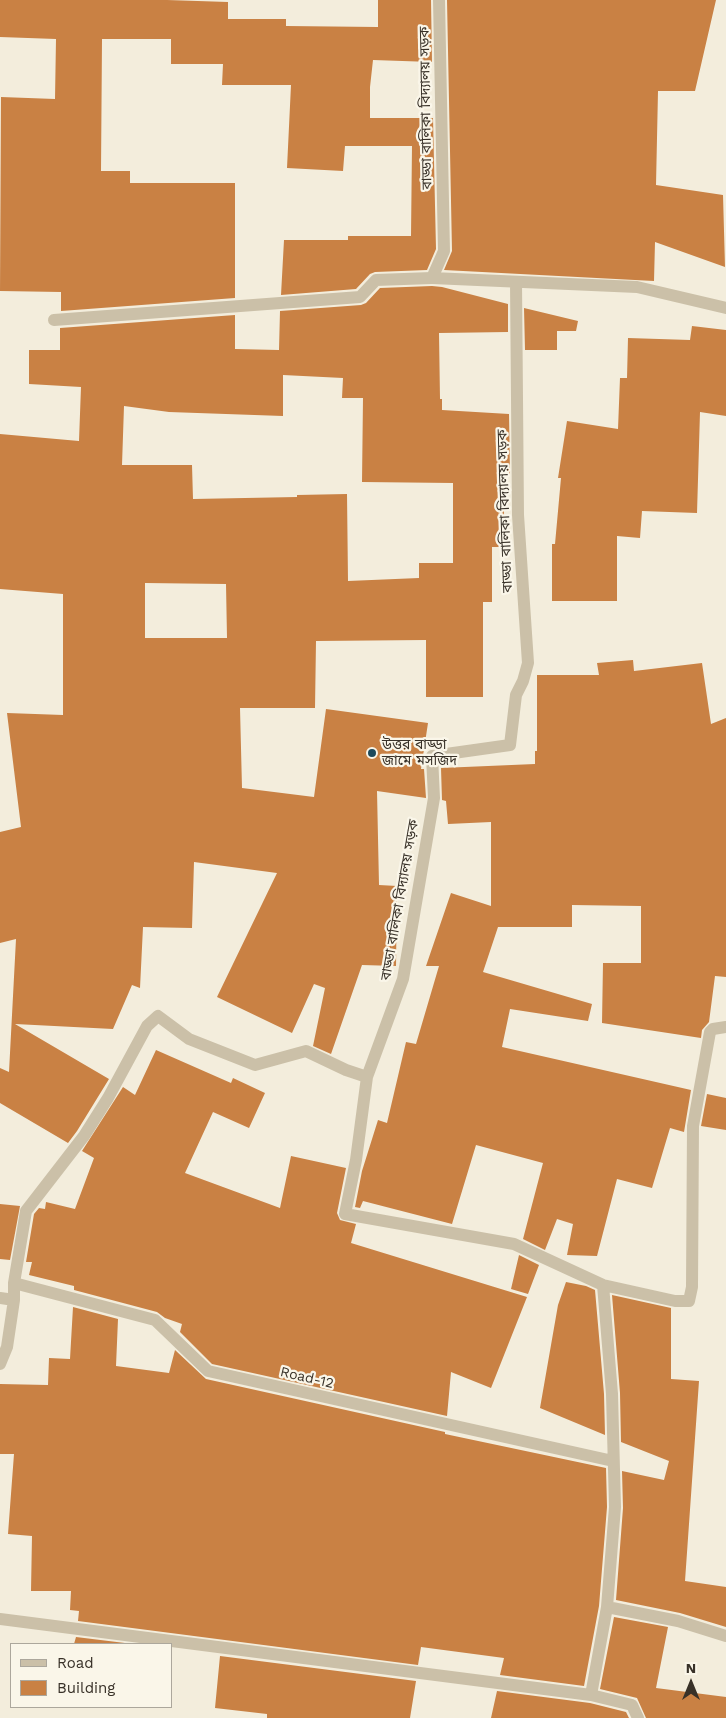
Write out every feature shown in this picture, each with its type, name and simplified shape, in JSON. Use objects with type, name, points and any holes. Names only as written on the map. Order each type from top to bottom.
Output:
[{"type":"street","name":"বাড্ডা বালিকা বিদ্যালয় সড়ক","points":[[432,278],[444,250],[439,0]]},
{"type":"street","points":[[54,320],[360,297],[376,280],[432,278],[637,287],[726,308]]},
{"type":"street","name":"বাড্ডা বালিকা বিদ্যালয় সড়ক","points":[[368,1077],[403,979],[434,798],[432,756],[510,745],[516,695],[528,664],[518,515],[516,282]]},
{"type":"street","points":[[0,1364],[7,1347],[14,1300],[14,1283],[26,1211],[84,1136],[108,1098],[147,1026],[158,1016],[189,1039],[255,1065],[306,1051],[346,1070],[368,1077],[356,1160],[345,1214],[514,1244],[603,1284],[675,1301],[689,1301],[692,1287],[693,1126],[710,1032],[713,1029],[726,1027]]},
{"type":"street","name":"Road-12","points":[[14,1283],[154,1320],[208,1371],[613,1461]]},
{"type":"street","points":[[591,1694],[607,1607],[614,1507],[612,1394],[603,1284]]},
{"type":"street","points":[[0,1298],[14,1300]]},
{"type":"street","points":[[607,1607],[678,1621],[726,1636]]},
{"type":"street","points":[[0,1619],[591,1694],[632,1705],[638,1718]]},
{"type":"building","points":[[0,0],[228,2],[228,19],[286,19],[286,26],[378,27],[378,0],[431,0],[432,62],[373,60],[370,87],[370,118],[433,118],[436,249],[427,270],[375,272],[370,274],[356,289],[281,295],[284,240],[348,240],[348,236],[411,236],[412,146],[345,146],[343,171],[287,168],[291,85],[222,85],[223,64],[171,64],[171,39],[102,39],[101,171],[130,171],[130,183],[235,183],[235,298],[61,311],[61,292],[0,291],[1,97],[55,99],[56,39],[0,37]]},
{"type":"building","points":[[447,0],[716,0],[695,91],[658,91],[656,185],[723,195],[725,267],[655,242],[654,281],[444,270],[452,251]]},
{"type":"building","points":[[442,287],[508,304],[508,332],[439,333],[440,399],[442,399],[442,410],[509,414],[510,475],[504,475],[504,547],[492,547],[492,602],[483,602],[483,697],[426,697],[426,640],[316,641],[315,708],[240,708],[242,788],[314,797],[326,709],[428,723],[421,769],[424,769],[426,798],[377,791],[379,885],[397,886],[396,966],[362,965],[331,1054],[313,1046],[325,988],[314,984],[292,1033],[217,997],[277,873],[194,862],[192,928],[143,927],[140,988],[132,985],[113,1029],[15,1024],[109,1079],[68,1143],[0,1103],[0,1068],[9,1072],[16,939],[0,943],[0,832],[21,827],[7,713],[63,715],[63,594],[0,589],[0,434],[79,441],[81,387],[29,384],[29,350],[60,350],[60,328],[235,315],[235,349],[279,350],[280,311],[361,305],[366,303],[380,288]],"holes":[[[283,375],[343,378],[342,398],[363,398],[362,482],[453,483],[453,563],[419,563],[419,578],[348,581],[347,494],[193,499],[192,465],[122,465],[124,406],[169,412],[283,416]],[[145,583],[226,584],[227,638],[145,638]]]},
{"type":"building","points":[[524,308],[578,321],[576,331],[557,331],[557,350],[525,350]]},
{"type":"building","points":[[692,326],[726,330],[726,416],[700,412],[697,513],[642,511],[640,538],[617,536],[617,601],[552,601],[552,544],[555,544],[561,478],[558,478],[567,421],[618,429],[620,378],[627,378],[628,338],[690,340]]},
{"type":"building","points":[[633,660],[634,671],[702,663],[711,724],[726,718],[726,977],[715,976],[709,1022],[702,1030],[701,1038],[602,1023],[603,963],[641,963],[641,906],[572,905],[572,927],[498,927],[483,972],[592,1004],[588,1021],[510,1009],[502,1047],[691,1090],[684,1132],[670,1128],[652,1188],[617,1179],[597,1256],[567,1255],[573,1224],[557,1219],[545,1250],[523,1239],[543,1163],[476,1145],[452,1224],[363,1201],[360,1208],[355,1207],[362,1171],[378,1120],[387,1123],[406,1042],[416,1044],[439,966],[426,966],[451,893],[491,906],[491,822],[448,824],[446,801],[442,800],[441,768],[535,764],[535,751],[537,751],[537,675],[599,675],[597,663]]},
{"type":"building","points":[[156,1050],[231,1083],[233,1078],[265,1093],[249,1128],[213,1112],[185,1173],[280,1208],[291,1156],[346,1168],[337,1213],[340,1220],[356,1224],[351,1243],[527,1297],[491,1388],[451,1372],[447,1416],[212,1364],[180,1332],[182,1324],[165,1318],[157,1312],[74,1290],[74,1286],[29,1275],[32,1262],[26,1262],[34,1214],[39,1208],[45,1209],[46,1202],[75,1209],[94,1158],[82,1151],[123,1087],[135,1095]]},
{"type":"building","points":[[707,1094],[726,1098],[726,1130],[701,1126]]},
{"type":"building","points":[[0,1204],[20,1206],[10,1260],[0,1259]]},
{"type":"building","points":[[519,1255],[539,1265],[528,1294],[511,1289]]},
{"type":"building","points":[[566,1282],[595,1290],[604,1394],[605,1435],[540,1408],[558,1305]]},
{"type":"building","points":[[612,1295],[671,1308],[671,1379],[699,1381],[685,1581],[726,1587],[726,1627],[680,1613],[616,1600],[623,1508],[622,1471],[664,1480],[669,1461],[621,1442],[620,1393]]},
{"type":"building","points":[[73,1307],[118,1319],[116,1366],[169,1373],[175,1350],[206,1379],[445,1432],[445,1434],[606,1468],[607,1507],[599,1606],[584,1686],[500,1675],[504,1658],[421,1647],[418,1665],[78,1621],[79,1611],[70,1610],[71,1591],[31,1591],[32,1536],[8,1534],[14,1454],[0,1454],[0,1384],[48,1385],[49,1358],[70,1359]]},
{"type":"building","points":[[614,1617],[668,1627],[656,1688],[726,1697],[726,1718],[646,1718],[637,1698],[600,1689]]},
{"type":"building","points":[[76,1637],[125,1643],[74,1643]]},
{"type":"building","points":[[220,1656],[416,1681],[410,1718],[267,1718],[267,1714],[215,1708]]},
{"type":"building","points":[[497,1691],[590,1703],[626,1712],[629,1718],[491,1718]]},
{"type":"place","name":"উত্তর বাড্ডা জামে মসজিদ","points":[[372,753]]}]
